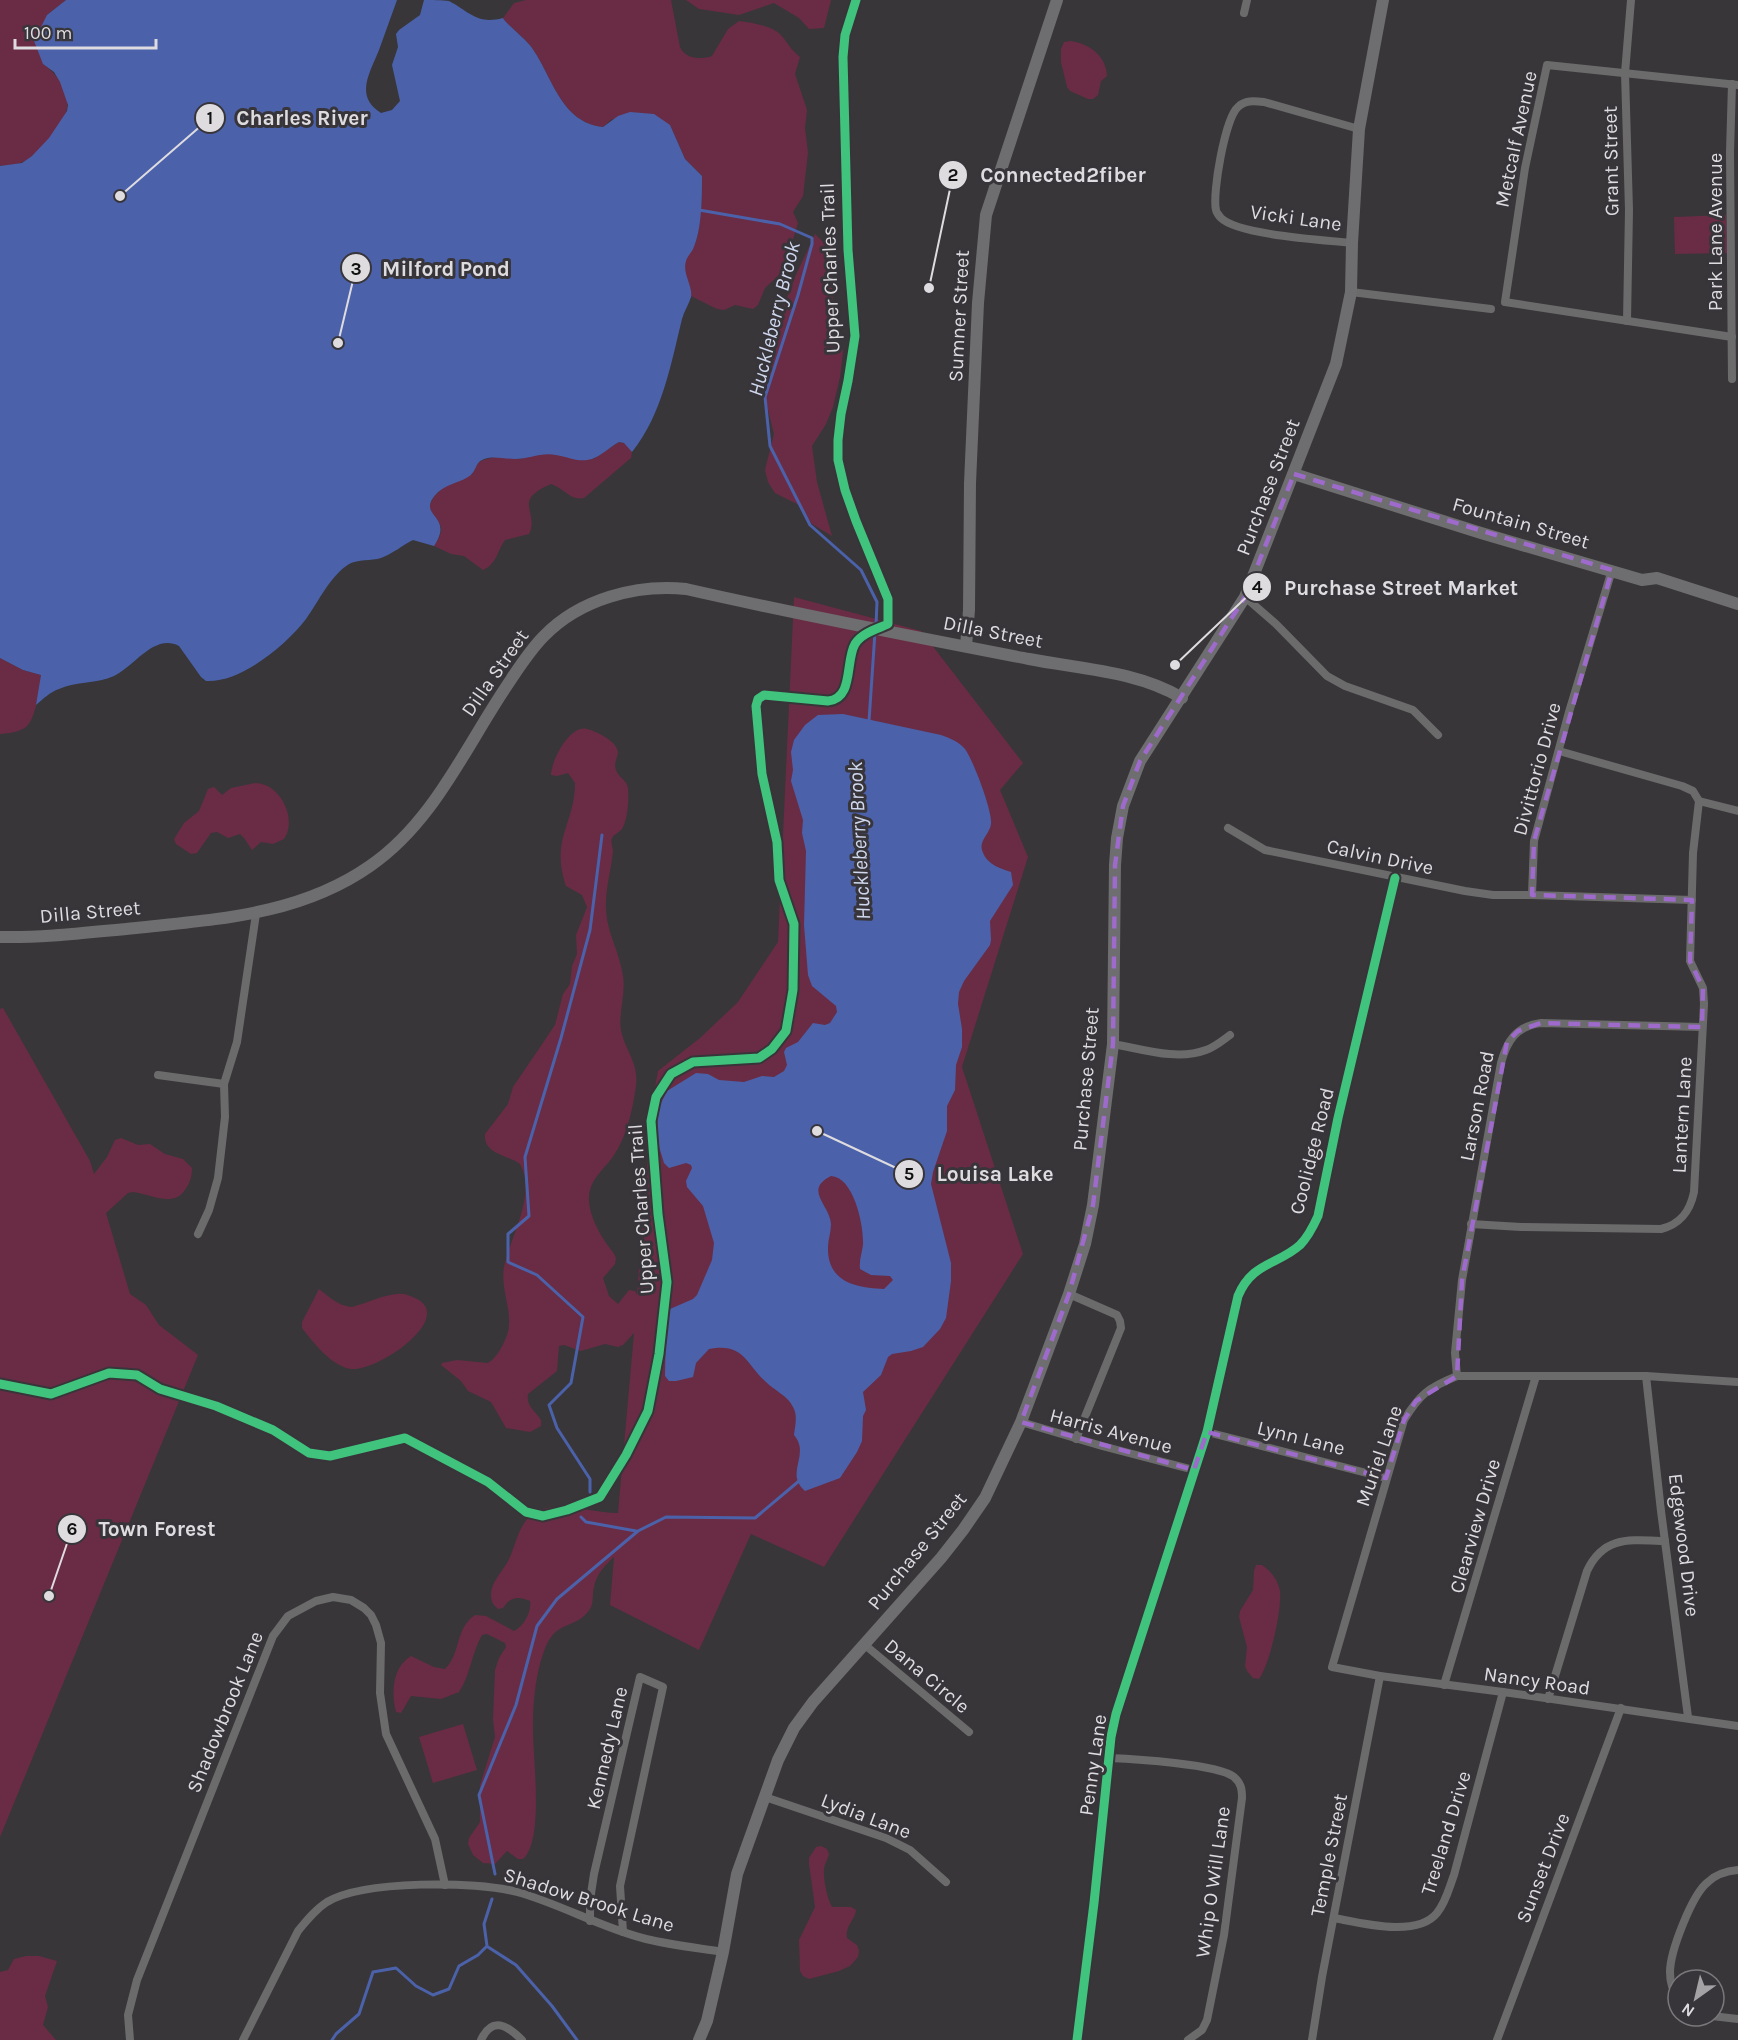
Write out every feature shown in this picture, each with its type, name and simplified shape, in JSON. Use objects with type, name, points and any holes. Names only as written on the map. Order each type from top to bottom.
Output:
[{"type":"main road","name":"Sumner Street","points":[[966,646],[978,303],[986,215],[1057,0]]},
{"type":"main road","name":"Purchase Street","points":[[699,2040],[707,2022],[737,1874],[778,1760],[794,1728],[813,1702],[963,1530],[985,1498],[1021,1422],[1069,1294],[1085,1244],[1093,1205],[1113,1044],[1115,865],[1123,806],[1140,761],[1245,597],[1336,364],[1351,292],[1359,129],[1383,0]]},
{"type":"main road","name":"Fountain Street","points":[[1294,474],[1642,580],[1657,578],[1738,603]]},
{"type":"main road","name":"Dilla Street","points":[[0,937],[69,934],[256,914],[338,886],[372,866],[396,845],[442,789],[524,660],[544,636],[578,610],[618,594],[669,587],[1114,674],[1155,684],[1182,698]]},
{"type":"street","points":[[1245,13],[1247,0]]},
{"type":"street","name":"Grant Street","points":[[1627,321],[1629,210],[1625,73],[1631,0]]},
{"type":"street","name":"Metcalf Avenue","points":[[1627,321],[1504,302],[1525,168],[1547,65],[1735,85]]},
{"type":"street","name":"Park Lane Avenue","points":[[1732,380],[1730,152],[1735,85]]},
{"type":"street","name":"Vicki Lane","points":[[1352,243],[1294,237],[1235,226],[1219,217],[1216,210],[1218,171],[1227,126],[1236,108],[1247,102],[1264,102],[1359,129]]},
{"type":"street","points":[[1351,292],[1491,309]]},
{"type":"street","points":[[1627,321],[1732,337]]},
{"type":"street","name":"Divittorio Drive","points":[[1532,895],[1534,841],[1569,712],[1612,570]]},
{"type":"street","points":[[1245,597],[1276,624],[1328,676],[1345,686],[1413,710],[1438,735]]},
{"type":"street","points":[[1559,751],[1682,786],[1694,791],[1699,801],[1738,811]]},
{"type":"street","name":"Lantern Lane","points":[[1472,1224],[1655,1229],[1668,1227],[1679,1220],[1689,1209],[1694,1192],[1703,988],[1690,961],[1693,853],[1699,801]]},
{"type":"street","name":"Calvin Drive","points":[[1228,828],[1265,850],[1395,878],[1493,895],[1532,895]]},
{"type":"street","name":"Coolidge Road","points":[[1194,1470],[1207,1432],[1240,1290],[1258,1269],[1299,1245],[1311,1230],[1317,1216],[1395,878]]},
{"type":"street","points":[[1532,895],[1692,900]]},
{"type":"street","points":[[198,1234],[218,1178],[225,1116],[224,1084],[237,1042],[256,914]]},
{"type":"street","name":"Larson Road","points":[[1457,1376],[1455,1353],[1462,1280],[1501,1064],[1508,1042],[1518,1030],[1541,1023],[1702,1027]]},
{"type":"street","points":[[1113,1044],[1171,1054],[1193,1054],[1208,1050],[1230,1035]]},
{"type":"street","points":[[158,1075],[224,1084]]},
{"type":"street","points":[[1069,1294],[1117,1315],[1120,1321],[1120,1328],[1077,1439]]},
{"type":"street","name":"Muriel Lane","points":[[1332,1667],[1404,1420],[1416,1401],[1433,1386],[1457,1376],[1646,1376],[1738,1382]]},
{"type":"street","name":"Clearview Drive","points":[[1444,1685],[1536,1376]]},
{"type":"street","name":"Edgewood Drive","points":[[1646,1376],[1688,1718]]},
{"type":"street","name":"Harris Avenue","points":[[1021,1422],[1194,1470]]},
{"type":"street","name":"Lynn Lane","points":[[1207,1432],[1386,1478]]},
{"type":"street","name":"Penny Lane","points":[[1077,2040],[1116,1714],[1194,1470]]},
{"type":"street","points":[[1548,1699],[1584,1582],[1596,1556],[1615,1542],[1665,1541]]},
{"type":"street","name":"Shadowbrook Lane","points":[[130,2040],[128,2015],[137,1980],[220,1765],[273,1636],[288,1616],[304,1606],[333,1597],[343,1597],[364,1608],[376,1624],[381,1643],[380,1693],[386,1734],[435,1839],[445,1885]]},
{"type":"street","name":"Dana Circle","points":[[865,1645],[969,1732]]},
{"type":"street","name":"Nancy Road","points":[[1332,1667],[1380,1676],[1738,1726]]},
{"type":"street","name":"Temple Street","points":[[1312,2040],[1380,1676]]},
{"type":"street","name":"Kennedy Lane","points":[[590,1921],[594,1874],[640,1677],[663,1687],[620,1886],[623,1932]]},
{"type":"street","name":"Treeland Drive","points":[[1334,1918],[1377,1926],[1414,1926],[1426,1922],[1438,1912],[1454,1875],[1503,1692]]},
{"type":"street","name":"Sunset Drive","points":[[1497,2040],[1621,1708]]},
{"type":"street","name":"Whip O Will Lane","points":[[1109,1758],[1225,1771],[1241,1784],[1242,1798],[1224,1935],[1207,2020],[1197,2035],[1188,2040]]},
{"type":"street","name":"Lydia Lane","points":[[765,1797],[886,1838],[910,1850],[946,1882]]},
{"type":"street","points":[[1670,1968],[1671,1957],[1694,1899],[1708,1881],[1718,1875],[1738,1870]]},
{"type":"street","points":[[243,2040],[298,1931],[323,1905],[352,1893],[393,1886],[445,1885]]},
{"type":"street","name":"Shadow Brook Lane","points":[[445,1885],[502,1888],[646,1939],[723,1952]]},
{"type":"street","points":[[481,2040],[489,2027],[496,2025],[505,2027],[522,2040]]},
{"type":"highlighted area","points":[[1294,474],[1612,570],[1534,841],[1532,895],[1692,900],[1690,961],[1703,988],[1702,1027],[1541,1023],[1518,1031],[1507,1042],[1462,1280],[1457,1376],[1416,1401],[1404,1420],[1386,1478],[1207,1432],[1194,1470],[1021,1422],[1069,1294],[1093,1205],[1113,1044],[1115,865],[1123,806],[1140,761],[1245,597]]},
{"type":"shaded area","points":[[0,0],[66,0],[47,15],[43,64],[61,83],[66,95],[67,108],[50,138],[36,153],[20,163],[0,166]]},
{"type":"shaded area","points":[[526,0],[671,0],[680,47],[689,56],[703,58],[712,56],[728,29],[739,21],[772,29],[781,35],[800,57],[795,74],[807,110],[805,128],[808,153],[803,196],[793,212],[798,223],[785,265],[779,275],[765,288],[758,305],[753,309],[735,305],[724,310],[717,309],[691,296],[685,263],[697,238],[702,176],[685,159],[670,125],[612,119],[603,127],[589,124],[567,108],[532,48],[503,18],[514,3]]},
{"type":"shaded area","points":[[686,0],[831,0],[824,28],[809,29],[799,18],[774,3],[739,15],[699,9]]},
{"type":"shaded area","points":[[1071,41],[1090,48],[1100,56],[1106,69],[1107,76],[1101,81],[1098,95],[1093,99],[1070,91],[1067,87],[1061,62],[1061,49],[1064,42]]},
{"type":"shaded area","points":[[1726,215],[1727,253],[1675,254],[1674,217]]},
{"type":"shaded area","points":[[815,234],[824,243],[831,260],[833,304],[843,352],[833,407],[826,424],[812,446],[817,482],[832,536],[812,524],[797,504],[775,493],[768,482],[765,470],[774,434],[765,398],[770,342],[795,277]]},
{"type":"shaded area","points":[[619,442],[630,448],[631,458],[584,498],[575,498],[551,484],[532,496],[529,501],[531,526],[529,534],[505,540],[494,561],[483,570],[464,556],[451,554],[434,546],[441,532],[440,524],[429,506],[435,495],[444,487],[472,474],[478,463],[483,460],[495,457],[520,459],[538,454],[593,459]]},
{"type":"shaded area","points":[[794,597],[921,631],[1023,763],[1000,790],[1028,857],[962,1067],[1023,1254],[824,1567],[751,1534],[699,1650],[610,1605],[614,1557],[604,1567],[595,1583],[590,1609],[584,1616],[554,1634],[541,1659],[534,1706],[536,1816],[530,1849],[523,1859],[518,1859],[507,1851],[495,1864],[483,1863],[473,1855],[468,1844],[469,1838],[480,1822],[480,1785],[495,1737],[493,1719],[495,1670],[506,1647],[505,1643],[487,1634],[482,1635],[459,1692],[441,1699],[411,1696],[401,1713],[396,1712],[394,1681],[400,1667],[411,1656],[434,1667],[445,1669],[454,1656],[464,1627],[475,1615],[486,1616],[514,1631],[521,1626],[528,1614],[530,1601],[515,1598],[503,1608],[498,1609],[493,1604],[491,1593],[494,1582],[509,1558],[523,1525],[531,1515],[542,1509],[554,1507],[618,1513],[634,1333],[618,1347],[605,1344],[581,1351],[564,1345],[559,1346],[557,1371],[528,1394],[530,1405],[541,1420],[541,1426],[530,1432],[506,1428],[491,1402],[468,1391],[461,1381],[441,1365],[457,1360],[488,1363],[500,1349],[508,1332],[509,1316],[503,1275],[504,1267],[521,1215],[526,1188],[520,1164],[492,1150],[485,1141],[485,1134],[508,1104],[513,1087],[555,1025],[563,994],[570,984],[572,966],[577,954],[576,935],[587,907],[582,895],[566,886],[562,870],[562,844],[574,797],[575,783],[568,773],[551,775],[552,769],[558,753],[568,738],[574,732],[587,729],[606,737],[617,748],[615,767],[628,788],[626,820],[622,829],[611,840],[613,851],[606,910],[623,976],[621,1030],[634,1063],[636,1086],[626,1131],[614,1155],[592,1184],[589,1197],[594,1221],[616,1258],[615,1264],[603,1278],[609,1296],[618,1304],[629,1290],[635,1291],[637,1295],[652,1104],[658,1071],[700,1038],[738,1002],[778,942]]},
{"type":"shaded area","points":[[0,658],[23,670],[41,675],[37,702],[29,723],[20,730],[2,734],[0,734]]},
{"type":"shaded area","points":[[255,783],[272,789],[284,804],[289,822],[284,839],[273,844],[261,842],[252,850],[240,834],[228,838],[217,832],[211,833],[197,853],[191,854],[176,844],[174,839],[184,823],[199,811],[208,789],[214,787],[222,795],[231,788]]},
{"type":"shaded area","points":[[3,1008],[90,1161],[94,1174],[107,1157],[115,1140],[121,1138],[138,1145],[150,1144],[165,1154],[183,1159],[192,1168],[189,1182],[180,1195],[161,1199],[133,1192],[128,1193],[106,1213],[130,1294],[146,1305],[159,1325],[198,1355],[0,1837],[0,1009]]},
{"type":"shaded area","points":[[319,1289],[338,1303],[352,1307],[386,1296],[406,1294],[425,1307],[427,1318],[409,1342],[394,1353],[363,1368],[351,1369],[330,1358],[302,1328],[302,1322]]},
{"type":"shaded area","points":[[1256,1565],[1262,1565],[1271,1573],[1280,1591],[1274,1636],[1267,1662],[1259,1679],[1253,1678],[1245,1666],[1247,1647],[1239,1617],[1240,1611],[1253,1590]]},
{"type":"shaded area","points":[[463,1724],[477,1770],[433,1783],[419,1737]]},
{"type":"shaded area","points":[[821,1846],[827,1849],[829,1854],[824,1868],[824,1877],[832,1907],[851,1907],[856,1910],[847,1930],[847,1938],[857,1945],[859,1951],[858,1957],[850,1966],[809,1979],[800,1971],[799,1940],[815,1907],[809,1858],[816,1847]]},
{"type":"shaded area","points":[[39,1956],[57,1961],[45,1996],[48,2007],[43,2025],[56,2040],[0,2040],[0,1972],[8,1970],[14,1959]]},
{"type":"water","points":[[66,0],[397,0],[366,84],[368,99],[381,113],[392,110],[400,101],[392,65],[398,47],[396,34],[420,15],[424,0],[449,1],[480,19],[503,18],[532,48],[567,108],[589,124],[603,127],[618,116],[630,112],[654,114],[670,125],[685,159],[702,176],[700,223],[696,241],[685,266],[691,297],[682,319],[664,388],[651,422],[632,452],[624,443],[619,442],[599,456],[587,460],[551,454],[520,459],[494,457],[482,460],[471,475],[445,487],[433,498],[430,509],[440,529],[434,546],[413,540],[381,558],[349,564],[330,582],[306,619],[287,640],[248,669],[220,680],[206,681],[179,646],[170,643],[161,644],[153,647],[114,676],[66,686],[53,692],[36,705],[41,675],[23,670],[0,658],[0,166],[22,163],[32,156],[49,138],[67,111],[68,105],[60,82],[54,72],[43,64],[34,41],[47,15]]},
{"type":"water","points":[[843,714],[941,735],[954,740],[963,747],[977,774],[991,818],[990,827],[982,843],[982,850],[990,862],[1011,872],[1013,885],[990,921],[990,945],[964,981],[959,992],[962,1047],[956,1065],[955,1090],[947,1106],[947,1131],[931,1184],[951,1263],[946,1318],[940,1329],[923,1347],[888,1357],[881,1375],[863,1392],[866,1410],[863,1416],[862,1441],[857,1452],[840,1478],[805,1491],[797,1477],[800,1450],[794,1435],[795,1410],[791,1403],[766,1382],[743,1356],[730,1349],[709,1349],[696,1363],[693,1377],[669,1381],[665,1376],[666,1321],[670,1309],[697,1295],[712,1260],[714,1243],[703,1206],[687,1187],[686,1181],[692,1168],[691,1165],[686,1163],[669,1168],[664,1163],[656,1137],[659,1107],[667,1091],[696,1073],[708,1074],[719,1080],[744,1082],[762,1076],[774,1077],[784,1071],[787,1065],[784,1052],[786,1048],[798,1042],[813,1023],[825,1025],[830,1023],[837,1012],[836,1006],[812,986],[808,975],[804,925],[806,851],[802,833],[803,820],[791,781],[793,770],[791,752],[794,740],[805,725],[818,715]],"holes":[[[831,1176],[839,1178],[851,1193],[862,1226],[863,1245],[860,1269],[871,1275],[890,1276],[893,1280],[884,1289],[863,1287],[845,1281],[832,1268],[828,1247],[830,1217],[818,1192],[823,1181]]]},
{"type":"waterway","name":"Huckleberry Brook","points":[[699,210],[780,224],[812,238],[798,295],[765,397],[770,446],[810,525],[861,570],[877,602],[876,625]]},
{"type":"waterway","name":"Huckleberry Brook","points":[[869,721],[875,632]]},
{"type":"waterway","points":[[590,1492],[590,1479],[557,1428],[549,1405],[571,1383],[583,1317],[537,1275],[508,1262],[508,1234],[529,1216],[525,1157],[561,1038],[590,930],[602,835]]},
{"type":"waterway","name":"Huckleberry Brook","points":[[495,1874],[479,1795],[516,1705],[537,1626],[557,1599],[638,1531],[666,1517],[755,1518],[799,1481]]},
{"type":"waterway","points":[[581,1517],[586,1522],[636,1531]]},
{"type":"waterway","name":"Huckleberry Brook","points":[[332,2040],[359,2014],[373,1972],[396,1968],[416,1986],[433,1995],[449,1989],[459,1966],[478,1955],[487,1946],[484,1924],[492,1899]]},
{"type":"waterway","points":[[488,1947],[516,1965],[552,2006],[577,2040]]},
{"type":"cycle path","name":"Upper Charles Trail","points":[[0,1384],[51,1394],[109,1373],[137,1375],[160,1389],[216,1406],[273,1430],[309,1453],[330,1456],[405,1438],[488,1482],[526,1512],[543,1516],[567,1510],[600,1497],[626,1455],[648,1411],[659,1354],[667,1282],[658,1214],[651,1121],[656,1097],[671,1074],[693,1062],[759,1058],[772,1049],[786,1031],[793,990],[794,924],[779,880],[777,842],[762,774],[756,706],[758,699],[764,695],[828,701],[836,699],[845,687],[855,644],[866,634],[888,624],[888,599],[856,521],[838,460],[841,414],[855,336],[848,250],[843,57],[845,35],[856,0]]},
{"type":"cycle path","points":[[1077,2040],[1111,1737],[1116,1714],[1207,1432],[1238,1296],[1250,1276],[1300,1245],[1318,1216],[1338,1118],[1395,878]]},
{"type":"place","name":"Charles River","points":[[120,196]]},
{"type":"place","name":"Connected2fiber","points":[[929,288]]},
{"type":"place","name":"Milford Pond","points":[[338,343]]},
{"type":"place","name":"Purchase Street Market","points":[[1175,665]]},
{"type":"place","name":"Louisa Lake","points":[[817,1131]]},
{"type":"place","name":"Town Forest","points":[[49,1596]]}]
